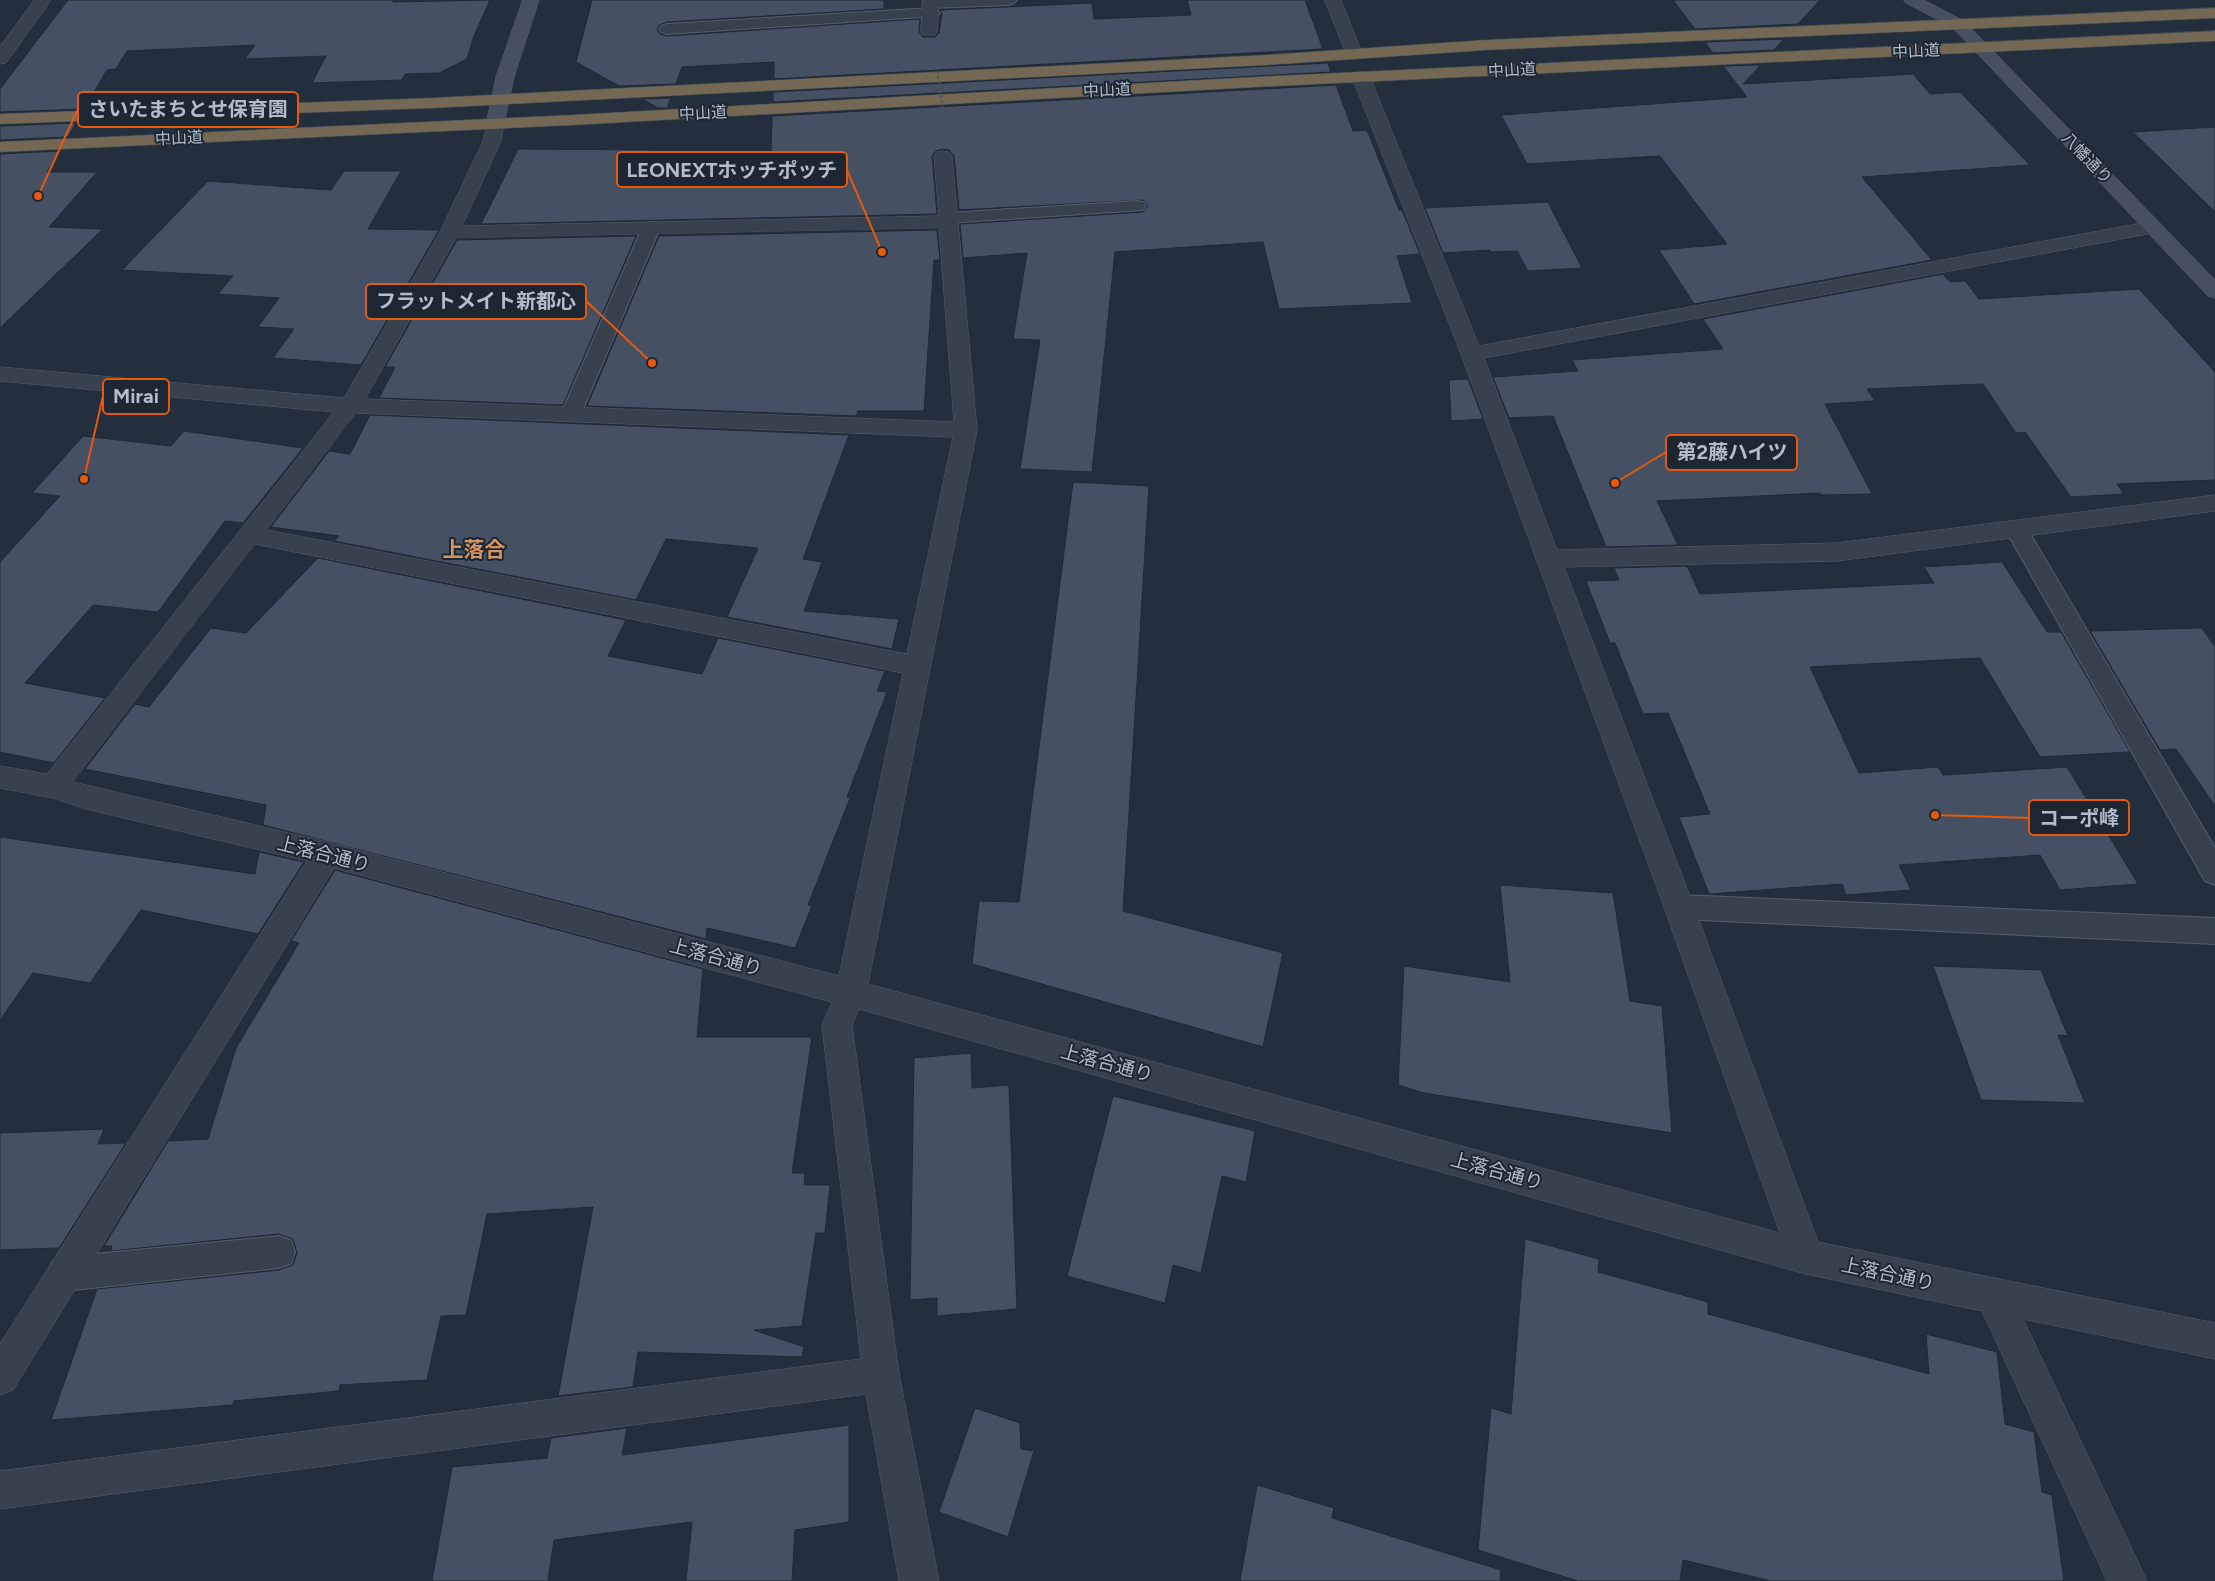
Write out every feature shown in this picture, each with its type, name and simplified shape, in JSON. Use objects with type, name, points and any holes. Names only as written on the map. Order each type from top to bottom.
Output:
[{"type":"highway","name":"中山道","points":[[0,119],[501,99],[1246,61],[1358,65],[1495,44],[2215,13]]},
{"type":"highway","name":"中山道","points":[[0,147],[496,124],[1358,65],[1982,48],[2215,36]]},
{"type":"main road","points":[[496,124],[505,77],[531,0]]},
{"type":"main road","name":"八幡通り","points":[[1912,0],[1958,24],[2215,292]]},
{"type":"main road","points":[[1954,2],[1958,24]]},
{"type":"street","points":[[0,59],[43,0]]},
{"type":"street","points":[[1333,0],[1472,354],[1679,907],[1806,1257]]},
{"type":"street","points":[[929,32],[931,5]]},
{"type":"street","points":[[53,787],[350,406],[450,232],[492,141],[496,124]]},
{"type":"street","points":[[919,1581],[881,1374],[838,1025],[851,993],[966,430],[943,156]]},
{"type":"street","points":[[450,232],[948,220]]},
{"type":"street","points":[[1472,354],[2153,227]]},
{"type":"street","points":[[0,374],[350,406],[966,430]]},
{"type":"street","points":[[1548,559],[1837,552],[2215,503]]},
{"type":"street","points":[[251,535],[918,666]]},
{"type":"street","name":"上落合通り","points":[[0,777],[53,787],[86,798],[327,854],[851,993],[1806,1257],[2215,1341]]},
{"type":"street","points":[[0,1377],[327,854]]},
{"type":"street","points":[[1994,1297],[2127,1581]]},
{"type":"street","points":[[0,1490],[881,1374]]},
{"type":"lane","points":[[667,29],[931,5],[1009,0]]},
{"type":"lane","points":[[948,220],[1137,206]]},
{"type":"lane","points":[[571,414],[650,228]]},
{"type":"lane","points":[[2016,529],[2215,873]]},
{"type":"lane","points":[[1679,907],[2215,931]]},
{"type":"lane","points":[[64,1274],[279,1252]]},
{"type":"path","points":[[937,66],[943,112]]},
{"type":"building","points":[[68,0],[393,0],[393,2],[490,0],[474,36],[467,59],[439,73],[405,74],[402,80],[312,83],[326,56],[245,59],[255,45],[127,51],[116,69],[107,70],[84,109],[0,112],[0,89]]},
{"type":"building","points":[[592,0],[884,0],[884,9],[667,22],[659,25],[657,30],[660,34],[667,36],[920,19],[919,32],[923,37],[935,37],[939,33],[942,13],[940,10],[1092,3],[1094,19],[1191,15],[1187,0],[1305,0],[1323,49],[774,79],[774,62],[682,67],[676,84],[619,86],[576,62]]},
{"type":"building","points":[[1673,0],[1820,0],[1798,24],[1695,29]]},
{"type":"building","points":[[1784,39],[1774,50],[1713,53],[1705,42]]},
{"type":"building","points":[[1328,63],[1331,72],[773,102],[773,92]]},
{"type":"building","points":[[1761,65],[1743,84],[1913,74],[1930,94],[1960,92],[2030,165],[1862,177],[1932,260],[1694,304],[1659,250],[1727,244],[1660,156],[1527,164],[1501,115],[1747,97],[1723,66]]},
{"type":"building","points":[[1336,85],[1353,131],[1367,130],[1399,210],[1402,210],[1420,254],[1397,256],[1412,303],[1279,309],[1263,242],[1115,252],[1092,472],[1020,469],[1040,340],[1013,339],[1027,253],[963,258],[960,224],[1143,212],[1148,206],[1143,200],[959,210],[954,156],[949,150],[943,149],[936,151],[932,156],[937,214],[481,224],[518,149],[653,150],[649,160],[771,153],[772,116]]},
{"type":"building","points":[[671,98],[667,108],[658,108],[642,99]]},
{"type":"building","points":[[76,123],[68,137],[0,140],[0,126]]},
{"type":"building","points":[[2215,127],[2215,212],[2133,132]]},
{"type":"building","points":[[60,151],[47,172],[97,172],[49,227],[103,229],[0,328],[0,154]]},
{"type":"building","points":[[344,171],[401,171],[368,229],[439,230],[361,365],[273,358],[294,329],[258,327],[279,298],[218,294],[233,276],[122,270],[208,181],[331,190]]},
{"type":"building","points":[[1548,202],[1582,268],[1528,271],[1517,251],[1491,252],[1490,250],[1443,253],[1425,208]]},
{"type":"building","points":[[937,230],[940,260],[934,260],[924,411],[858,411],[856,416],[587,406],[659,236]]},
{"type":"building","points":[[636,236],[563,405],[379,398],[395,367],[385,367],[457,240]]},
{"type":"building","points":[[1943,274],[1950,282],[1965,281],[1979,299],[2139,289],[2215,372],[2215,480],[2117,484],[2124,494],[2071,497],[2025,432],[2016,433],[1983,384],[1867,389],[1875,401],[1825,404],[1872,494],[1821,495],[1820,493],[1657,501],[1678,545],[1606,547],[1553,416],[1509,418],[1493,377],[1578,371],[1572,360],[1723,349],[1703,319]]},
{"type":"building","points":[[1468,379],[1483,419],[1451,421],[1449,380]]},
{"type":"building","points":[[370,415],[849,435],[803,559],[822,562],[804,611],[899,619],[892,649],[727,617],[758,548],[666,539],[636,600],[334,541],[339,536],[271,527],[329,451],[350,454]]},
{"type":"building","points":[[184,431],[303,448],[243,523],[225,521],[158,612],[93,605],[25,683],[105,698],[54,763],[0,752],[0,562],[60,496],[32,493],[83,436],[171,446]]},
{"type":"building","points":[[1073,482],[1149,486],[1123,911],[1283,953],[1263,1047],[972,964],[979,901],[1019,902]]},
{"type":"building","points":[[318,558],[626,620],[608,656],[702,674],[718,638],[885,671],[877,691],[887,692],[847,797],[850,798],[808,905],[812,906],[795,948],[707,928],[706,939],[263,825],[266,805],[85,769],[135,704],[149,707],[211,628],[246,633]]},
{"type":"building","points":[[2002,562],[2047,632],[2061,632],[2130,752],[2040,757],[1980,658],[1810,667],[1859,773],[1938,767],[1943,775],[2067,767],[2138,884],[2060,890],[2040,855],[1899,865],[1911,890],[1846,895],[1842,884],[1709,894],[1679,817],[1710,814],[1668,713],[1643,714],[1615,643],[1610,643],[1586,581],[1619,580],[1614,568],[1687,566],[1700,594],[1934,583],[1924,567]]},
{"type":"building","points":[[2202,628],[2215,647],[2215,806],[2176,749],[2160,750],[2090,631]]},
{"type":"building","points":[[0,837],[255,874],[259,852],[304,862],[258,934],[141,910],[90,983],[33,973],[0,1020]]},
{"type":"building","points":[[335,870],[703,969],[697,1037],[812,1037],[792,1173],[805,1173],[804,1185],[830,1185],[825,1233],[816,1233],[802,1326],[754,1330],[804,1347],[802,1357],[638,1352],[633,1387],[558,1396],[593,1207],[487,1214],[466,1315],[441,1316],[427,1380],[340,1385],[339,1391],[234,1401],[233,1405],[51,1420],[97,1289],[279,1270],[293,1265],[297,1253],[293,1239],[279,1234],[111,1251],[112,1246],[104,1246],[168,1141],[208,1139],[236,1048],[299,943],[291,941]]},
{"type":"building","points":[[1500,885],[1613,893],[1630,1001],[1662,1006],[1672,1133],[1424,1093],[1398,1085],[1404,966],[1510,982]]},
{"type":"building","points":[[1933,966],[2041,970],[2068,1036],[2058,1035],[2085,1103],[1981,1100]]},
{"type":"building","points":[[971,1053],[972,1088],[1009,1085],[1017,1309],[937,1316],[937,1298],[910,1300],[914,1058]]},
{"type":"building","points":[[1113,1096],[1255,1131],[1246,1182],[1222,1176],[1201,1273],[1173,1265],[1165,1303],[1067,1276]]},
{"type":"building","points":[[104,1129],[98,1144],[126,1143],[59,1248],[0,1250],[0,1133]]},
{"type":"building","points":[[1525,1239],[1599,1259],[1598,1272],[1708,1302],[1708,1314],[1929,1374],[1926,1334],[1997,1352],[2005,1424],[2034,1432],[2042,1492],[2052,1495],[2064,1581],[1771,1581],[1683,1560],[1680,1581],[1578,1581],[1478,1550],[1491,1408],[1511,1414]]},
{"type":"building","points":[[975,1408],[1020,1423],[1021,1449],[1034,1451],[1008,1537],[939,1512]]},
{"type":"building","points":[[849,1425],[849,1522],[795,1530],[792,1581],[686,1581],[692,1522],[554,1540],[548,1581],[432,1581],[452,1467],[547,1458],[551,1438],[627,1428],[622,1455]]},
{"type":"building","points":[[1257,1485],[1334,1508],[1332,1518],[1501,1570],[1500,1581],[1240,1581]]},
{"type":"place","name":"さいたまちとせ保育園","points":[[38,196]]},
{"type":"place","name":"LEONEXTホッチポッチ","points":[[882,252]]},
{"type":"place","name":"フラットメイト新都心","points":[[652,363]]},
{"type":"place","name":"Mirai","points":[[84,479]]},
{"type":"place","name":"第2藤ハイツ","points":[[1615,483]]},
{"type":"place","name":"コーポ峰","points":[[1935,815]]},
{"type":"district","name":"上落合","points":[[474,549]]}]
